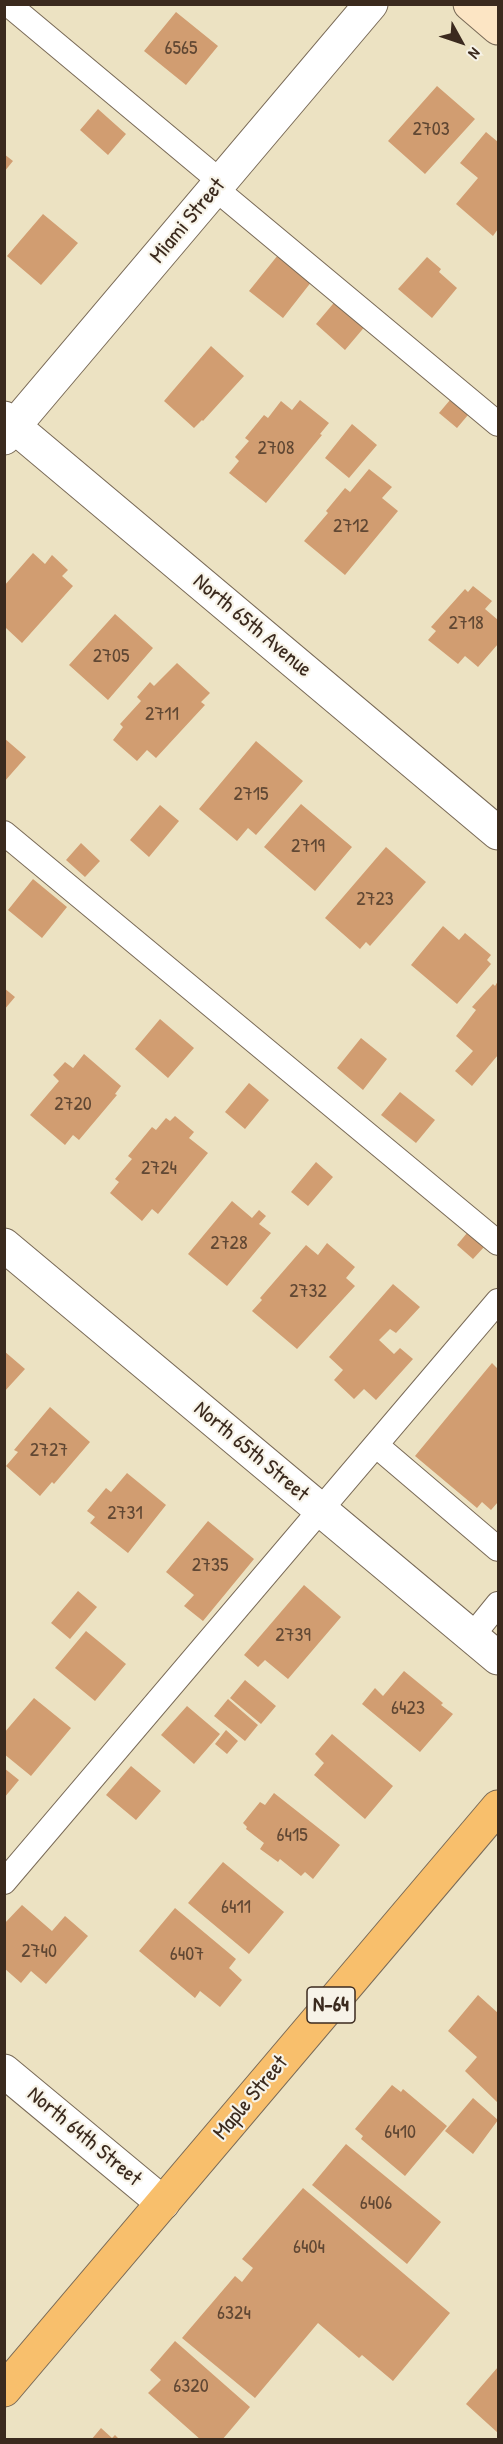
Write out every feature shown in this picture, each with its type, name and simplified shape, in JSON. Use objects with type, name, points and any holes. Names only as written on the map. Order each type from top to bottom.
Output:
[{"type":"main road","name":"Maple Street","points":[[4,2390],[498,1807]]},
{"type":"street","name":"Miami Street","points":[[8,427],[219,185],[371,4]]},
{"type":"street","points":[[470,4],[498,28]]},
{"type":"street","name":"North 65th Avenue","points":[[8,427],[498,834]]},
{"type":"street","name":"North 65th Street","points":[[4,1245],[498,1658]]},
{"type":"street","name":"North 64th Street","points":[[4,2071],[163,2204]]},
{"type":"lane","points":[[8,4],[498,424]]},
{"type":"lane","points":[[4,833],[498,1243]]},
{"type":"lane","points":[[4,1882],[322,1511],[498,1301]]},
{"type":"lane","points":[[377,1446],[498,1549]]},
{"type":"lane","points":[[472,1636],[498,1604]]},
{"type":"building","points":[[176,12],[218,46],[186,85],[144,51]]},
{"type":"building","points":[[437,86],[475,119],[425,174],[388,141]]},
{"type":"building","points":[[98,109],[126,134],[108,155],[80,130]]},
{"type":"building","points":[[486,132],[498,142],[498,229],[493,236],[456,204],[478,178],[460,163]]},
{"type":"building","points":[[4,154],[13,161],[4,172]]},
{"type":"building","points":[[43,214],[78,243],[41,285],[7,256]]},
{"type":"building","points":[[278,255],[312,281],[283,318],[249,291]]},
{"type":"building","points":[[427,257],[441,269],[439,272],[457,288],[432,318],[398,289]]},
{"type":"building","points":[[338,298],[367,324],[345,350],[316,324]]},
{"type":"building","points":[[211,346],[244,376],[194,428],[164,401]]},
{"type":"building","points":[[300,400],[329,423],[320,434],[322,435],[266,503],[229,473],[239,461],[235,457],[249,441],[245,438],[264,415],[268,418],[281,401],[292,410]]},
{"type":"building","points":[[450,400],[468,415],[457,428],[439,413]]},
{"type":"building","points":[[352,424],[377,445],[349,478],[325,458]]},
{"type":"building","points":[[369,469],[392,487],[382,498],[398,511],[345,575],[304,541],[328,513],[326,511],[345,488],[350,492]]},
{"type":"building","points":[[33,553],[45,564],[52,555],[68,570],[62,576],[73,586],[22,643],[6,628],[4,630],[4,586]]},
{"type":"building","points":[[473,586],[492,601],[485,609],[498,620],[498,644],[478,667],[465,656],[458,664],[428,640],[436,631],[431,627],[465,589],[468,592]]},
{"type":"building","points":[[115,614],[153,648],[108,700],[69,665]]},
{"type":"building","points":[[177,663],[210,693],[201,702],[205,705],[156,758],[147,750],[137,761],[113,740],[123,727],[120,724],[141,701],[137,697],[150,682],[154,686]]},
{"type":"building","points":[[4,738],[26,757],[4,782]]},
{"type":"building","points":[[256,741],[303,781],[256,835],[248,828],[237,841],[199,809]]},
{"type":"building","points":[[301,804],[352,847],[315,891],[264,847]]},
{"type":"building","points":[[160,805],[179,821],[149,857],[130,840]]},
{"type":"building","points":[[81,843],[100,861],[85,877],[66,860]]},
{"type":"building","points":[[386,847],[426,882],[370,946],[366,942],[360,949],[325,918]]},
{"type":"building","points":[[33,879],[67,907],[42,938],[8,910]]},
{"type":"building","points":[[443,926],[459,940],[465,933],[491,955],[487,960],[491,964],[457,1004],[411,965]]},
{"type":"building","points":[[498,981],[498,1055],[472,1086],[455,1071],[473,1051],[456,1036],[476,1010],[472,1007]]},
{"type":"building","points":[[4,988],[15,997],[4,1010]]},
{"type":"building","points":[[160,1019],[194,1048],[168,1078],[135,1049]]},
{"type":"building","points":[[361,1038],[387,1059],[363,1090],[337,1068]]},
{"type":"building","points":[[84,1054],[121,1086],[115,1094],[117,1095],[79,1140],[73,1135],[65,1145],[30,1115],[59,1081],[53,1075],[65,1062],[73,1068]]},
{"type":"building","points":[[249,1083],[269,1100],[245,1129],[225,1112]]},
{"type":"building","points":[[400,1092],[435,1120],[416,1143],[381,1115]]},
{"type":"building","points":[[175,1116],[194,1132],[189,1138],[208,1153],[158,1214],[152,1209],[142,1221],[110,1193],[119,1182],[115,1179],[132,1159],[128,1156],[152,1127],[156,1130],[166,1118],[170,1121]]},
{"type":"building","points":[[316,1162],[333,1177],[308,1206],[291,1192]]},
{"type":"building","points":[[232,1201],[252,1218],[259,1210],[266,1216],[259,1224],[271,1233],[227,1286],[188,1254]]},
{"type":"building","points":[[467,1233],[484,1247],[473,1259],[457,1245]]},
{"type":"building","points":[[327,1243],[355,1267],[346,1278],[355,1286],[297,1349],[252,1311],[262,1300],[260,1298],[306,1245],[318,1255]]},
{"type":"building","points":[[393,1284],[420,1307],[396,1333],[390,1329],[379,1340],[394,1354],[400,1348],[413,1359],[376,1400],[364,1389],[354,1399],[334,1380],[343,1370],[329,1357]]},
{"type":"building","points":[[4,1351],[25,1369],[4,1392]]},
{"type":"building","points":[[492,1363],[498,1369],[498,1502],[491,1510],[482,1502],[477,1508],[415,1456]]},
{"type":"building","points":[[50,1407],[90,1442],[54,1484],[52,1482],[40,1496],[6,1466],[18,1452],[14,1450]]},
{"type":"building","points":[[127,1473],[166,1505],[128,1553],[90,1523],[95,1517],[87,1511],[106,1488],[111,1492]]},
{"type":"building","points":[[208,1521],[254,1559],[203,1621],[184,1606],[194,1595],[166,1572]]},
{"type":"building","points":[[304,1585],[341,1617],[288,1679],[265,1660],[258,1667],[244,1655]]},
{"type":"building","points":[[78,1591],[97,1607],[70,1639],[51,1623]]},
{"type":"building","points":[[86,1631],[126,1664],[95,1701],[55,1668]]},
{"type":"building","points":[[404,1671],[453,1714],[420,1752],[362,1704],[375,1688],[383,1696]]},
{"type":"building","points":[[245,1680],[276,1706],[261,1724],[230,1698]]},
{"type":"building","points":[[34,1698],[71,1728],[31,1776],[4,1754],[4,1733]]},
{"type":"building","points":[[228,1699],[258,1725],[245,1741],[214,1716]]},
{"type":"building","points":[[187,1706],[220,1734],[194,1764],[161,1735]]},
{"type":"building","points":[[226,1730],[238,1741],[227,1754],[215,1744]]},
{"type":"building","points":[[332,1734],[393,1786],[365,1819],[314,1775],[324,1763],[315,1754]]},
{"type":"building","points":[[131,1766],[161,1791],[136,1820],[106,1795]]},
{"type":"building","points":[[4,1768],[19,1780],[4,1798]]},
{"type":"building","points":[[274,1793],[340,1845],[313,1879],[305,1872],[301,1876],[280,1859],[278,1862],[260,1849],[264,1843],[246,1829],[243,1823],[260,1802],[265,1805]]},
{"type":"building","points":[[223,1862],[284,1912],[249,1954],[188,1903]]},
{"type":"building","points":[[22,1905],[52,1931],[65,1916],[88,1936],[46,1984],[31,1971],[21,1983],[4,1968],[4,1924]]},
{"type":"building","points":[[175,1908],[236,1959],[229,1968],[242,1980],[220,2007],[200,1991],[195,1998],[139,1951]]},
{"type":"building","points":[[478,1995],[498,2013],[498,2103],[465,2071],[477,2057],[448,2031]]},
{"type":"building","points":[[392,2085],[401,2092],[403,2089],[447,2126],[405,2176],[361,2139],[363,2136],[355,2129]]},
{"type":"building","points":[[473,2098],[498,2120],[473,2154],[445,2131]]},
{"type":"building","points":[[346,2144],[441,2222],[407,2264],[312,2185]]},
{"type":"building","points":[[303,2188],[450,2313],[393,2381],[362,2355],[359,2358],[318,2323],[255,2398],[182,2338],[235,2276],[242,2282],[253,2268],[242,2259]]},
{"type":"building","points":[[175,2341],[250,2407],[222,2440],[201,2440],[148,2393],[161,2380],[150,2370]]},
{"type":"building","points":[[498,2367],[498,2433],[466,2404]]},
{"type":"building","points":[[101,2428],[112,2438],[115,2435],[120,2440],[91,2440]]}]
